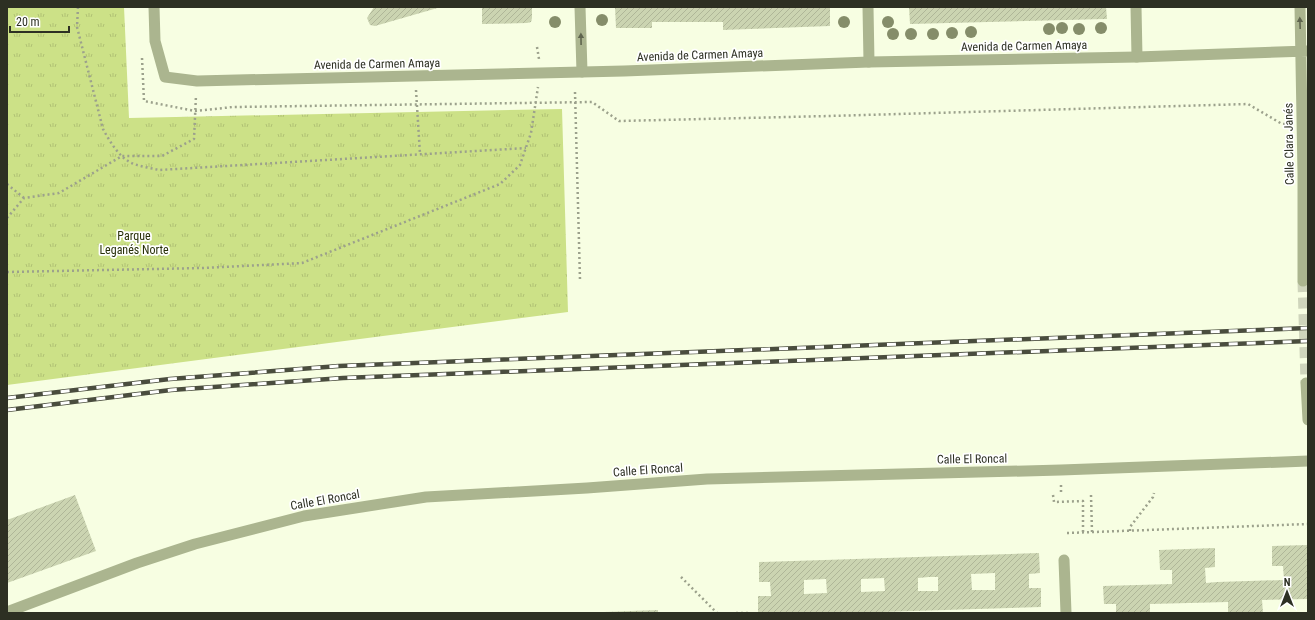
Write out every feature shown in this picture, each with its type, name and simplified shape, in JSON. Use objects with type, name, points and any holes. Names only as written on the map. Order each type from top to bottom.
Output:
[{"type":"street","name":"Avenida de Carmen Amaya","points":[[154,7],[155,41],[165,77],[197,81],[582,72],[869,62],[1305,52]]},
{"type":"street","points":[[580,7],[582,72]]},
{"type":"street","points":[[868,7],[869,62]]},
{"type":"street","points":[[1136,7],[1137,57]]},
{"type":"street","name":"Calle Clara Janés","points":[[1300,7],[1305,52],[1302,124],[1303,281]]},
{"type":"street","points":[[1306,382],[1308,420]]},
{"type":"street","name":"Calle El Roncal","points":[[7,612],[159,555],[195,544],[304,516],[426,497],[707,479],[1061,470],[1308,460]]},
{"type":"street","points":[[1064,560],[1066,613]]},
{"type":"path","points":[[78,7],[77,27],[103,130],[111,144],[122,156],[133,163],[159,170],[526,148]]},
{"type":"path","points":[[7,272],[203,268],[302,263],[500,184],[520,165],[531,133],[541,72],[537,47]]},
{"type":"path","points":[[142,54],[144,101],[195,111],[233,107],[536,104],[592,102],[619,121],[1248,104],[1282,124],[1302,124]]},
{"type":"path","points":[[415,76],[420,154]]},
{"type":"path","points":[[7,218],[24,198],[60,193],[122,156],[162,156],[194,139],[197,81]]},
{"type":"path","points":[[575,92],[580,280]]},
{"type":"path","points":[[7,184],[24,198]]},
{"type":"path","points":[[1130,531],[1130,527],[1153,497],[1154,493]]},
{"type":"path","points":[[1091,494],[1092,532]]},
{"type":"path","points":[[1054,495],[1054,502],[1083,501],[1083,532]]},
{"type":"path","points":[[1067,533],[1308,524]]},
{"type":"path","points":[[681,577],[717,613]]},
{"type":"path","points":[[736,613],[750,613]]},
{"type":"green space","name":"Parque Leganés Norte","points":[[7,7],[124,7],[129,118],[562,109],[568,312],[7,385]]},
{"type":"building","points":[[374,7],[441,7],[375,26],[370,25],[367,18]]},
{"type":"building","points":[[482,7],[532,7],[531,22],[482,24]]},
{"type":"building","points":[[615,7],[830,7],[830,26],[723,30],[723,22],[652,22],[652,28],[616,28]]},
{"type":"building","points":[[909,7],[1106,7],[1107,19],[910,24]]},
{"type":"building","points":[[75,495],[96,551],[7,583],[7,520]]},
{"type":"building","points":[[1308,545],[1308,599],[1262,600],[1263,613],[1228,613],[1228,602],[1150,604],[1150,613],[1116,613],[1116,604],[1104,604],[1103,586],[1172,584],[1172,570],[1160,570],[1159,550],[1215,548],[1215,567],[1205,568],[1206,583],[1284,580],[1283,566],[1272,566],[1272,546]]},
{"type":"building","points":[[1039,553],[1040,573],[1029,574],[1029,588],[1041,588],[1041,607],[850,613],[758,613],[758,596],[771,596],[770,582],[759,582],[759,562]],"holes":[[[995,573],[995,590],[972,590],[971,574]],[[938,577],[938,591],[918,591],[918,578]],[[884,578],[885,591],[861,592],[861,579]],[[826,579],[827,593],[804,594],[804,580]]]},
{"type":"building","points":[[658,610],[658,613],[604,613],[604,612]]},
{"type":"tunnel","points":[[1303,281],[1306,383]]},
{"type":"railway","points":[[7,398],[170,379],[339,366],[1308,328]]},
{"type":"railway","points":[[7,410],[171,390],[343,378],[1308,341]]}]
